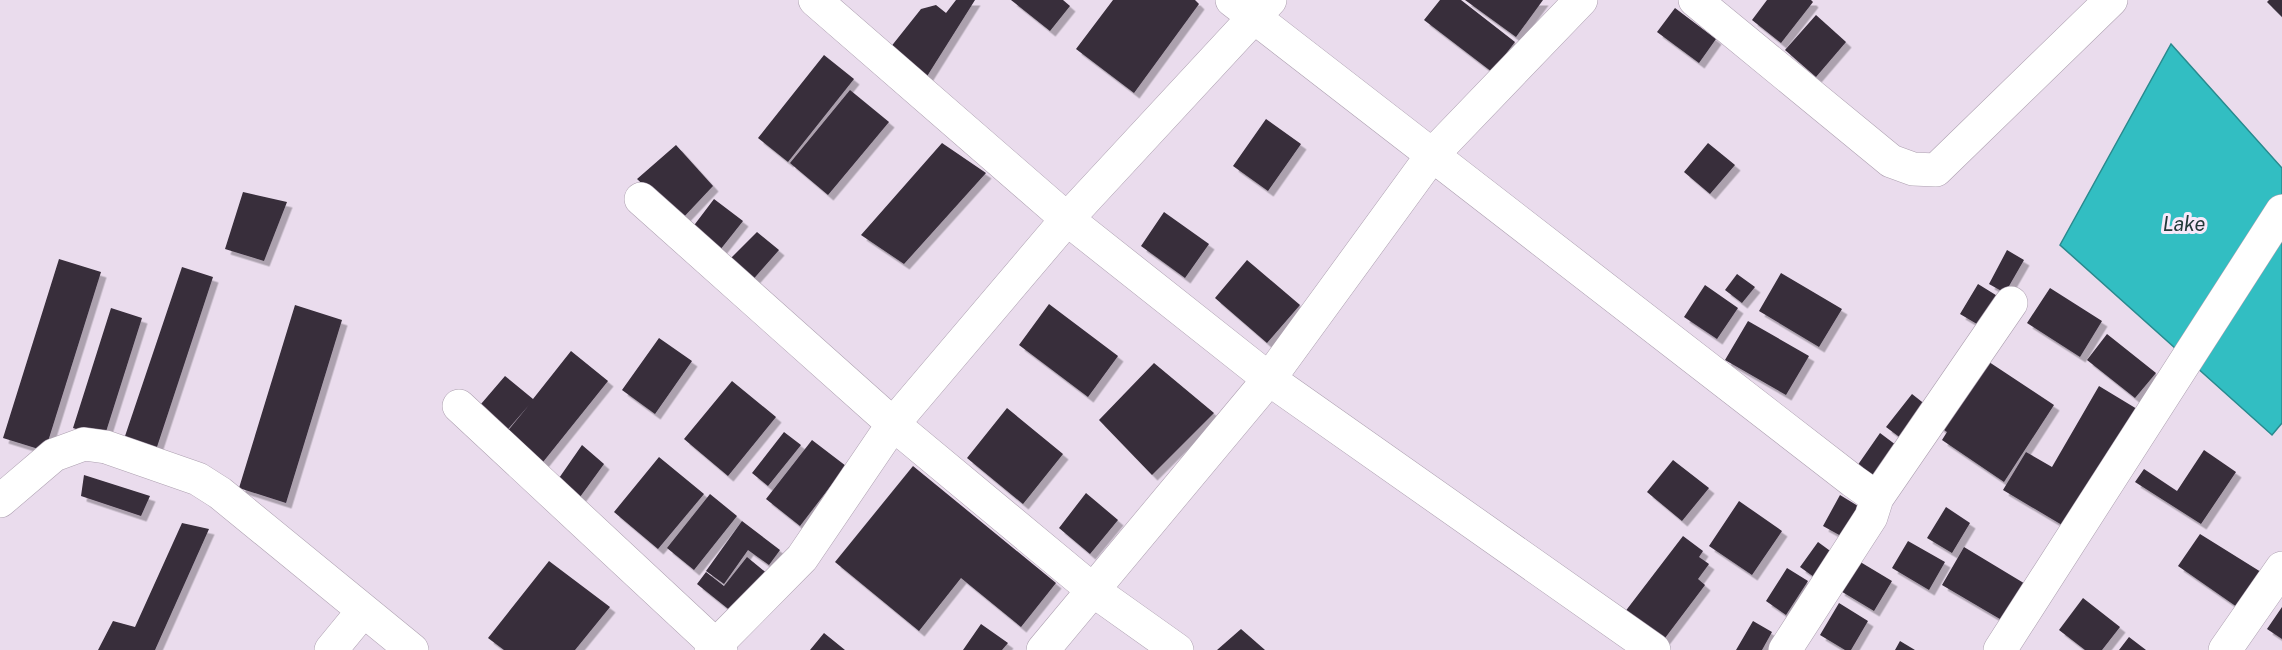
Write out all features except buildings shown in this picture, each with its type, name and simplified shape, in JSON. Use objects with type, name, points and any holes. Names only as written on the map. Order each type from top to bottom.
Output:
[{"type":"street","points":[[815,0],[1067,219],[1269,379],[1654,650]]},
{"type":"street","points":[[1043,650],[1269,379],[1433,154],[1581,0]]},
{"type":"street","points":[[1695,0],[1891,161],[1913,169],[1936,170],[2111,0]]},
{"type":"street","points":[[459,406],[716,648],[802,558],[893,424],[1252,6],[1433,154],[1877,498]]},
{"type":"street","points":[[641,199],[893,424],[1094,591],[1177,650]]},
{"type":"street","points":[[2000,650],[2282,211]]},
{"type":"street","points":[[1785,650],[1870,517],[1877,498],[2011,303]]},
{"type":"street","points":[[0,501],[54,455],[84,444],[106,447],[198,479],[220,493],[412,650]]},
{"type":"street","points":[[2225,650],[2282,568]]},
{"type":"street","points":[[331,650],[363,611]]},
{"type":"water","name":"Lake","points":[[2171,44],[2282,168],[2282,423],[2272,435],[2060,245]]}]
